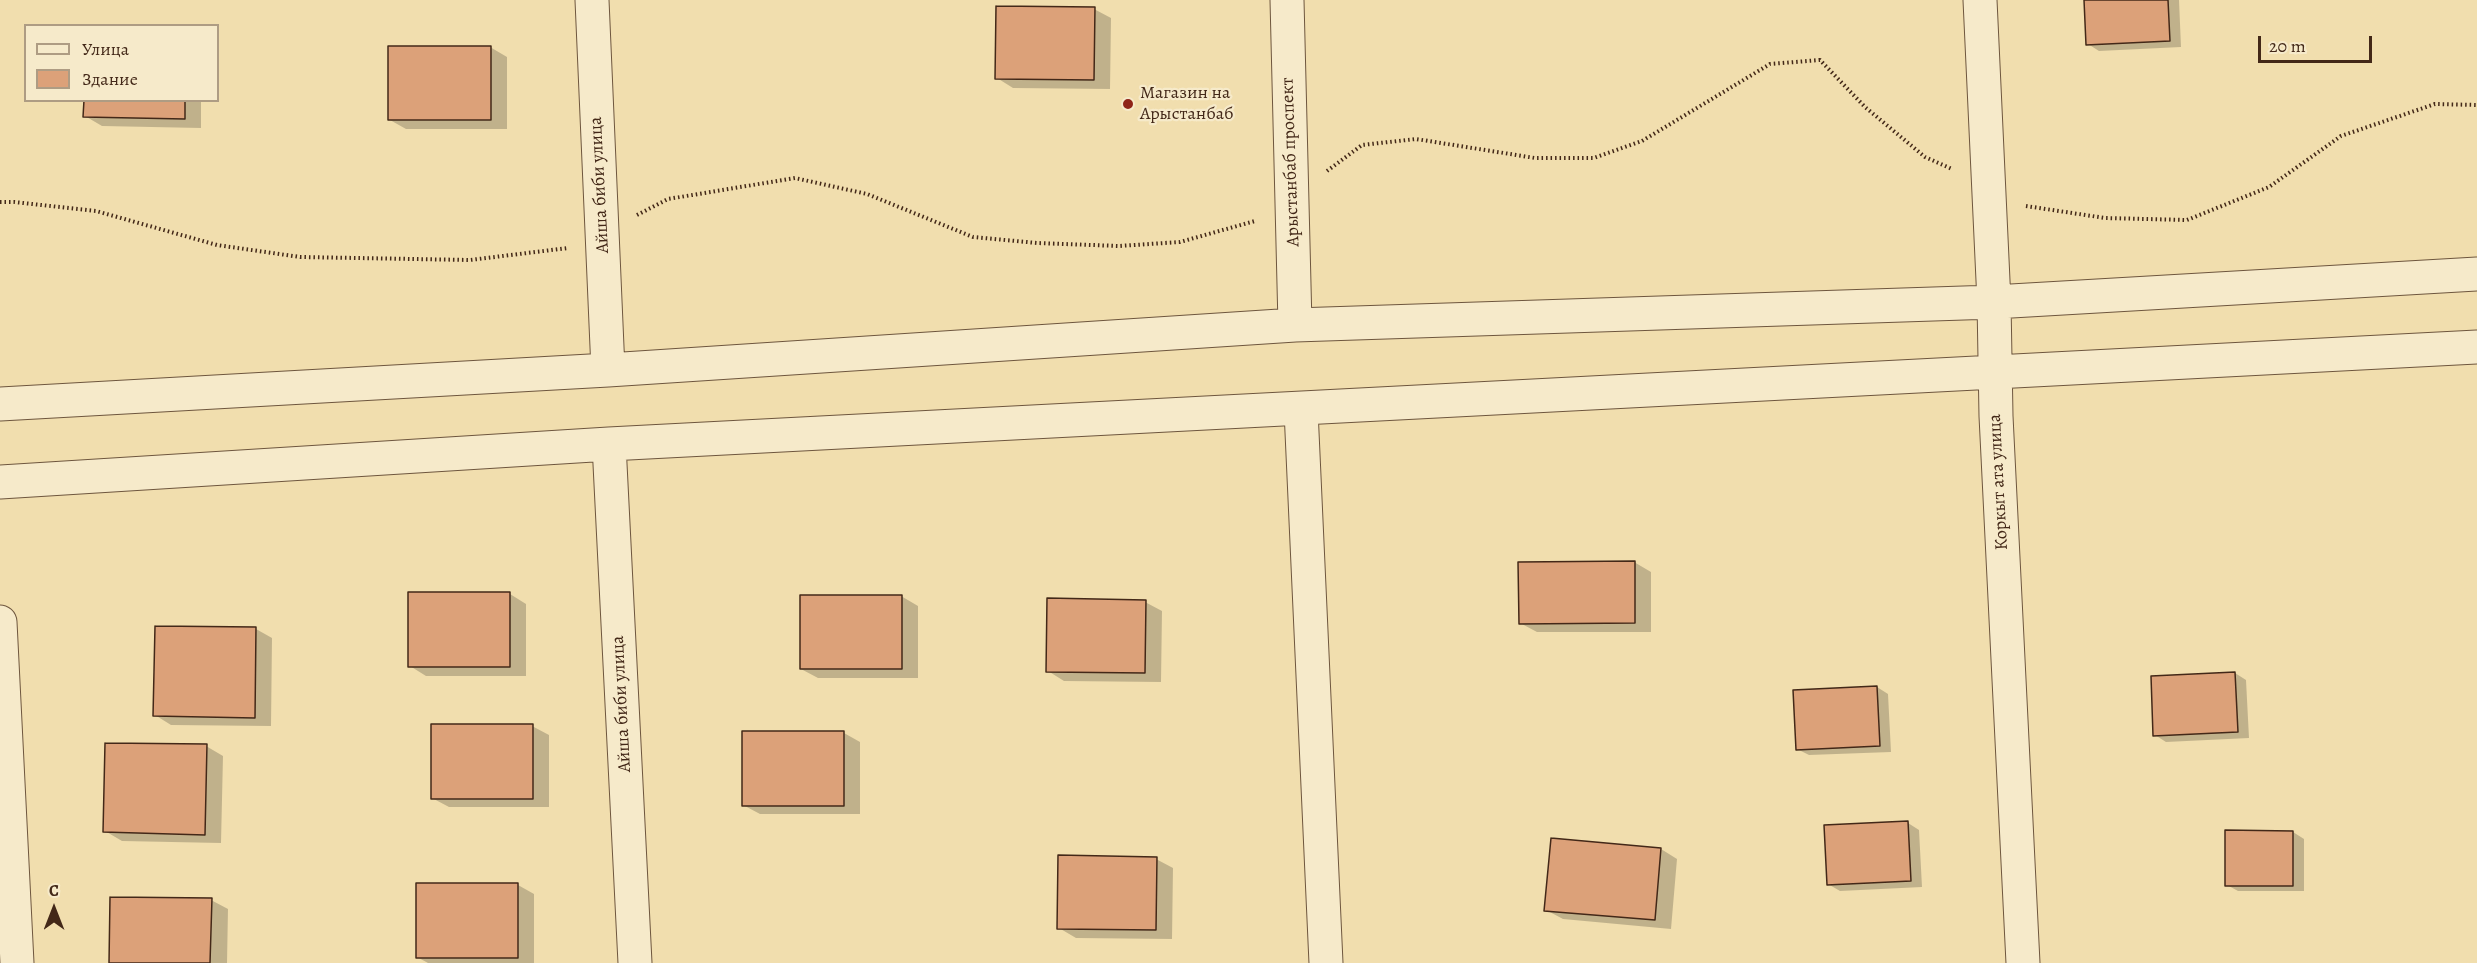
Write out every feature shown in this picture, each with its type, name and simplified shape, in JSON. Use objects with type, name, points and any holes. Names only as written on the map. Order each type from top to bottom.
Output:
[{"type":"street","name":"Айша биби улица","points":[[592,0],[608,370]]},
{"type":"street","name":"Арыстанбаб проспект","points":[[1287,0],[1295,325]]},
{"type":"street","name":"Коркыт ата улица","points":[[1980,0],[1994,302],[1994,374],[2023,963]]},
{"type":"street","points":[[0,404],[608,370],[1295,325],[1994,302],[2477,274]]},
{"type":"street","points":[[0,482],[609,444],[1301,410],[2477,347]]},
{"type":"street","points":[[1301,410],[1326,963]]},
{"type":"street","name":"Айша биби улица","points":[[609,444],[635,963]]},
{"type":"street","points":[[0,622],[16,963]]},
{"type":"building","points":[[2084,0],[2168,0],[2170,41],[2086,45]]},
{"type":"building","points":[[996,6],[1095,7],[1094,80],[995,79]]},
{"type":"building","points":[[388,46],[491,46],[491,120],[388,120]]},
{"type":"building","points":[[84,102],[185,102],[185,119],[83,117]]},
{"type":"building","points":[[1635,561],[1635,623],[1519,624],[1518,562]]},
{"type":"building","points":[[408,592],[510,592],[510,667],[408,667]]},
{"type":"building","points":[[800,595],[902,595],[902,669],[800,669]]},
{"type":"building","points":[[1047,598],[1146,600],[1145,673],[1046,672]]},
{"type":"building","points":[[155,626],[256,627],[255,718],[153,716]]},
{"type":"building","points":[[2235,672],[2238,732],[2153,736],[2151,676]]},
{"type":"building","points":[[1877,686],[1880,746],[1796,750],[1793,690]]},
{"type":"building","points":[[431,724],[533,724],[533,799],[431,799]]},
{"type":"building","points":[[742,731],[844,731],[844,806],[742,806]]},
{"type":"building","points":[[105,743],[207,744],[205,835],[103,832]]},
{"type":"building","points":[[1908,821],[1911,881],[1827,885],[1824,825]]},
{"type":"building","points":[[2225,830],[2293,831],[2293,886],[2225,886]]},
{"type":"building","points":[[1551,838],[1661,848],[1655,920],[1544,911]]},
{"type":"building","points":[[1058,855],[1157,857],[1156,930],[1057,929]]},
{"type":"building","points":[[416,883],[518,883],[518,958],[416,958]]},
{"type":"building","points":[[110,897],[212,898],[210,963],[109,963]]},
{"type":"place","name":"Магазин на Арыстанбаб","points":[[1128,104]]}]
